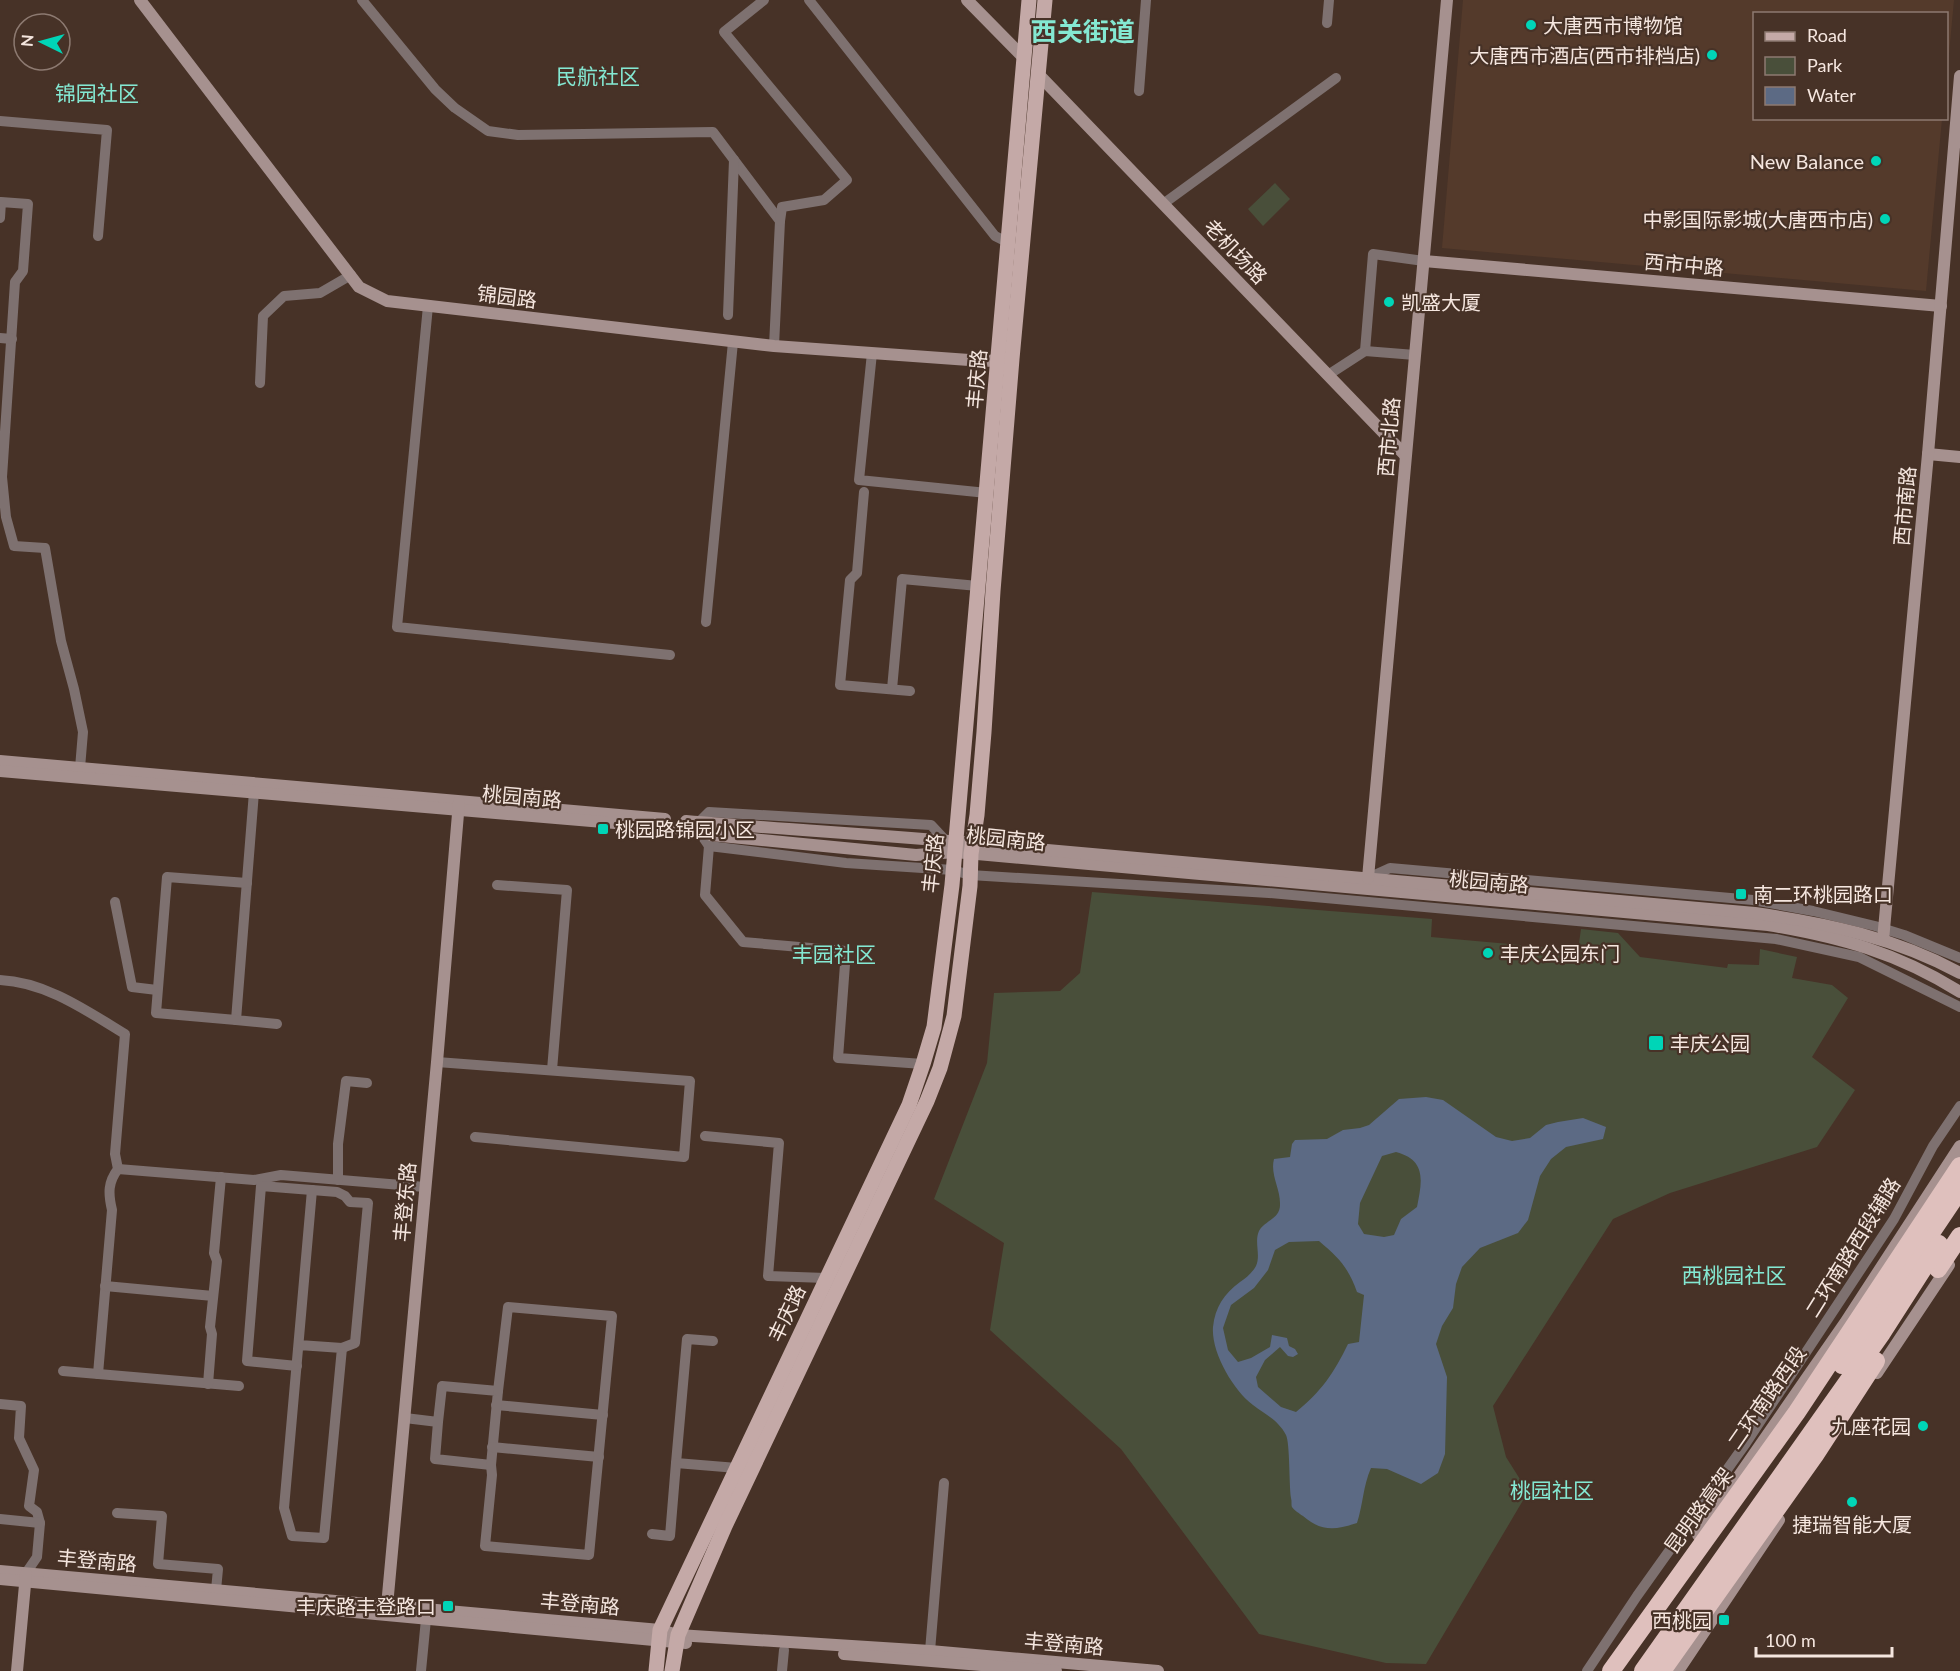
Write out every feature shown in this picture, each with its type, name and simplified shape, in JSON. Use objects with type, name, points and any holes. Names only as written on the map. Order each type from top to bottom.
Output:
[{"type":"highway","name":"昆明路高架","points":[[1611,1671],[1797,1412],[1960,1166]]},
{"type":"highway","points":[[1626,1671],[1870,1326],[1960,1190]]},
{"type":"highway","points":[[1643,1671],[1882,1333],[1960,1213]]},
{"type":"highway","points":[[1662,1671],[1815,1455],[1960,1236]]},
{"type":"main road","name":"丰庆路","points":[[672,1671],[678,1639],[725,1526],[927,1101],[940,1068],[954,1016],[984,732],[1005,360],[1007,242],[1029,0]]},
{"type":"main road","name":"丰庆路","points":[[656,1671],[659,1635],[909,1105],[923,1064],[936,1013],[953,870],[952,844],[987,493],[1039,75],[1045,0]]},
{"type":"street","name":"锦园路","points":[[140,0],[359,286],[387,301],[774,346],[1005,360]]},
{"type":"street","points":[[362,0],[435,89],[455,108],[488,131],[518,135],[713,132],[780,220]]},
{"type":"street","points":[[764,0],[724,32],[847,180],[824,201],[782,207],[774,346]]},
{"type":"street","points":[[809,0],[995,236],[1007,242]]},
{"type":"street","points":[[968,0],[1024,58]]},
{"type":"street","points":[[1139,91],[1146,0]]},
{"type":"street","points":[[1327,23],[1329,0]]},
{"type":"street","name":"西市北路","points":[[1368,878],[1447,0]]},
{"type":"street","name":"老机场路","points":[[1039,75],[1405,455]]},
{"type":"street","name":"西市南路","points":[[1883,934],[1928,454],[1960,76]]},
{"type":"street","points":[[1163,204],[1336,78]]},
{"type":"street","points":[[0,122],[107,130],[98,236]]},
{"type":"street","points":[[728,315],[734,160]]},
{"type":"street","points":[[0,218],[1,202],[28,204],[23,271],[15,282],[2,477],[6,517],[14,546],[45,548],[61,641],[83,732],[80,768]]},
{"type":"street","points":[[1365,351],[1373,254],[1424,261]]},
{"type":"street","name":"西市中路","points":[[1424,261],[1941,306]]},
{"type":"street","points":[[260,383],[263,315],[284,296],[320,293],[351,275]]},
{"type":"street","points":[[428,306],[397,627],[670,655]]},
{"type":"street","points":[[0,338],[12,339]]},
{"type":"street","points":[[706,622],[733,342]]},
{"type":"street","points":[[1328,375],[1365,351],[1415,355]]},
{"type":"street","points":[[872,353],[859,480],[987,493]]},
{"type":"street","points":[[1928,454],[1960,457]]},
{"type":"street","points":[[864,492],[857,573],[850,580],[840,685],[910,691]]},
{"type":"street","points":[[892,689],[902,579],[978,586]]},
{"type":"street","name":"桃园南路","points":[[0,761],[699,826],[711,835],[916,855],[952,844],[972,848],[1768,925],[1877,950],[1910,964],[1960,992]]},
{"type":"street","name":"桃园南路","points":[[0,771],[254,792],[459,805]]},
{"type":"street","points":[[236,1020],[254,792]]},
{"type":"street","name":"丰登东路","points":[[387,1606],[459,805]]},
{"type":"street","points":[[923,1064],[838,1058],[846,951],[742,942],[705,895],[709,846],[699,826],[709,812],[931,825],[952,844]]},
{"type":"street","points":[[709,846],[846,863],[953,870],[970,875],[1269,893],[1776,939],[1859,957],[1960,1007]]},
{"type":"street","name":"桃园南路","points":[[972,848],[1036,849],[1755,913],[1883,934],[1960,973]]},
{"type":"street","points":[[247,883],[167,877],[156,1013],[278,1024]]},
{"type":"street","points":[[497,885],[567,890],[552,1071]]},
{"type":"street","points":[[115,902],[132,987],[157,990]]},
{"type":"street","points":[[1883,934],[1931,945],[1960,958]]},
{"type":"street","points":[[0,980],[17,980],[38,987],[74,1003],[125,1034],[116,1154],[118,1169],[110,1180],[109,1197],[112,1210],[98,1374]]},
{"type":"street","points":[[437,1062],[690,1081],[684,1157],[475,1137]]},
{"type":"street","points":[[338,1180],[338,1144],[346,1081],[367,1083]]},
{"type":"street","name":"二环南路西段辅路","points":[[1587,1671],[1636,1596],[1753,1433],[1894,1219],[1933,1146],[1960,1106]]},
{"type":"street","points":[[705,1136],[779,1143],[768,1276],[826,1278]]},
{"type":"street","name":"二环南路西段","points":[[1604,1671],[1832,1342],[1960,1146]]},
{"type":"street","points":[[118,1169],[254,1180],[281,1175],[425,1187]]},
{"type":"street","points":[[208,1384],[212,1334],[210,1327],[217,1261],[214,1253],[221,1177]]},
{"type":"street","points":[[297,1366],[247,1361],[261,1186],[337,1192],[350,1202],[368,1203],[355,1343],[342,1348],[299,1345]]},
{"type":"street","points":[[312,1190],[284,1509],[292,1536],[324,1538],[342,1348]]},
{"type":"street","points":[[1678,1671],[1960,1250]]},
{"type":"street","points":[[105,1286],[213,1296]]},
{"type":"street","points":[[508,1307],[612,1316],[589,1555],[485,1546],[496,1406],[508,1307]]},
{"type":"street","points":[[652,1534],[670,1536],[687,1339],[712,1341]]},
{"type":"street","points":[[63,1371],[239,1386]]},
{"type":"street","points":[[491,1465],[435,1459],[438,1422],[442,1386],[498,1391]]},
{"type":"street","points":[[0,1404],[21,1406],[19,1438],[34,1470],[29,1506],[37,1512],[40,1523],[37,1557],[25,1577],[17,1671]]},
{"type":"street","points":[[496,1406],[603,1415]]},
{"type":"street","points":[[405,1418],[438,1422]]},
{"type":"street","points":[[492,1447],[599,1456]]},
{"type":"street","points":[[676,1462],[737,1468]]},
{"type":"street","points":[[930,1651],[944,1483]]},
{"type":"street","points":[[117,1513],[162,1516],[158,1564],[218,1569],[216,1590]]},
{"type":"street","points":[[0,1519],[40,1523]]},
{"type":"street","name":"丰登南路","points":[[0,1571],[25,1577],[426,1619],[659,1635]]},
{"type":"street","name":"丰登南路","points":[[0,1579],[25,1577],[216,1590],[387,1606],[784,1650],[1056,1671]]},
{"type":"street","points":[[421,1671],[426,1619]]},
{"type":"street","name":"丰登南路","points":[[678,1639],[930,1651],[1158,1671]]},
{"type":"street","points":[[782,1671],[784,1650]]},
{"type":"shaded area","points":[[1463,0],[1954,0],[1948,64],[1948,12],[1753,12],[1753,120],[1942,120],[1926,291],[1442,248]]},
{"type":"green space","points":[[1275,183],[1290,199],[1263,226],[1248,209]]},
{"type":"green space","name":"丰庆公园","points":[[1092,892],[1432,919],[1431,937],[1578,950],[1581,929],[1618,933],[1640,957],[1727,968],[1728,964],[1759,965],[1760,949],[1797,957],[1792,978],[1832,985],[1848,998],[1812,1057],[1855,1090],[1817,1147],[1670,1193],[1613,1219],[1493,1406],[1506,1457],[1528,1492],[1426,1664],[1386,1663],[1259,1634],[1121,1449],[990,1330],[1004,1243],[934,1199],[987,1063],[994,993],[1060,991],[1080,973]]},
{"type":"water","points":[[1426,1097],[1443,1100],[1496,1137],[1512,1141],[1530,1138],[1546,1125],[1583,1118],[1606,1127],[1603,1139],[1566,1147],[1551,1159],[1540,1176],[1528,1220],[1518,1233],[1480,1248],[1462,1267],[1456,1284],[1453,1308],[1442,1326],[1436,1344],[1447,1377],[1445,1454],[1438,1473],[1421,1484],[1387,1469],[1371,1468],[1357,1523],[1335,1528],[1322,1527],[1292,1507],[1286,1435],[1275,1422],[1245,1398],[1231,1380],[1216,1348],[1213,1337],[1214,1320],[1225,1296],[1256,1266],[1259,1231],[1278,1213],[1280,1208],[1280,1197],[1273,1170],[1274,1159],[1290,1157],[1295,1140],[1327,1139],[1343,1130],[1369,1125],[1399,1099]],"holes":[[[1396,1152],[1413,1160],[1418,1166],[1421,1181],[1417,1207],[1401,1219],[1394,1235],[1384,1237],[1364,1234],[1358,1224],[1360,1203],[1382,1156]],[[1319,1241],[1342,1264],[1357,1292],[1364,1295],[1359,1342],[1348,1344],[1326,1381],[1296,1412],[1281,1407],[1258,1387],[1256,1377],[1265,1360],[1280,1347],[1288,1356],[1293,1357],[1298,1354],[1289,1346],[1287,1338],[1272,1335],[1270,1347],[1251,1358],[1238,1362],[1228,1350],[1223,1328],[1231,1305],[1254,1288],[1268,1270],[1275,1250],[1289,1242]]]},
{"type":"place","name":"大唐西市博物馆","points":[[1531,25]]},
{"type":"place","name":"大唐西市酒店(西市排档店)","points":[[1712,55]]},
{"type":"place","name":"New Balance","points":[[1876,161]]},
{"type":"place","name":"中影国际影城(大唐西市店)","points":[[1885,219]]},
{"type":"place","name":"凯盛大厦","points":[[1389,302]]},
{"type":"place","name":"桃园路锦园小区","points":[[603,829]]},
{"type":"place","name":"南二环桃园路口","points":[[1741,894]]},
{"type":"place","name":"丰庆公园东门","points":[[1488,953]]},
{"type":"place","name":"丰庆公园","points":[[1656,1043]]},
{"type":"place","name":"九座花园","points":[[1923,1426]]},
{"type":"place","name":"捷瑞智能大厦","points":[[1852,1502]]},
{"type":"place","name":"丰庆路丰登路口","points":[[448,1606]]},
{"type":"place","name":"西桃园","points":[[1724,1620]]},
{"type":"district","name":"西关街道","points":[[1083,31]]},
{"type":"district","name":"民航社区","points":[[598,75]]},
{"type":"district","name":"锦园社区","points":[[97,92]]},
{"type":"district","name":"丰园社区","points":[[834,953]]},
{"type":"district","name":"西桃园社区","points":[[1734,1274]]},
{"type":"district","name":"桃园社区","points":[[1552,1489]]}]
